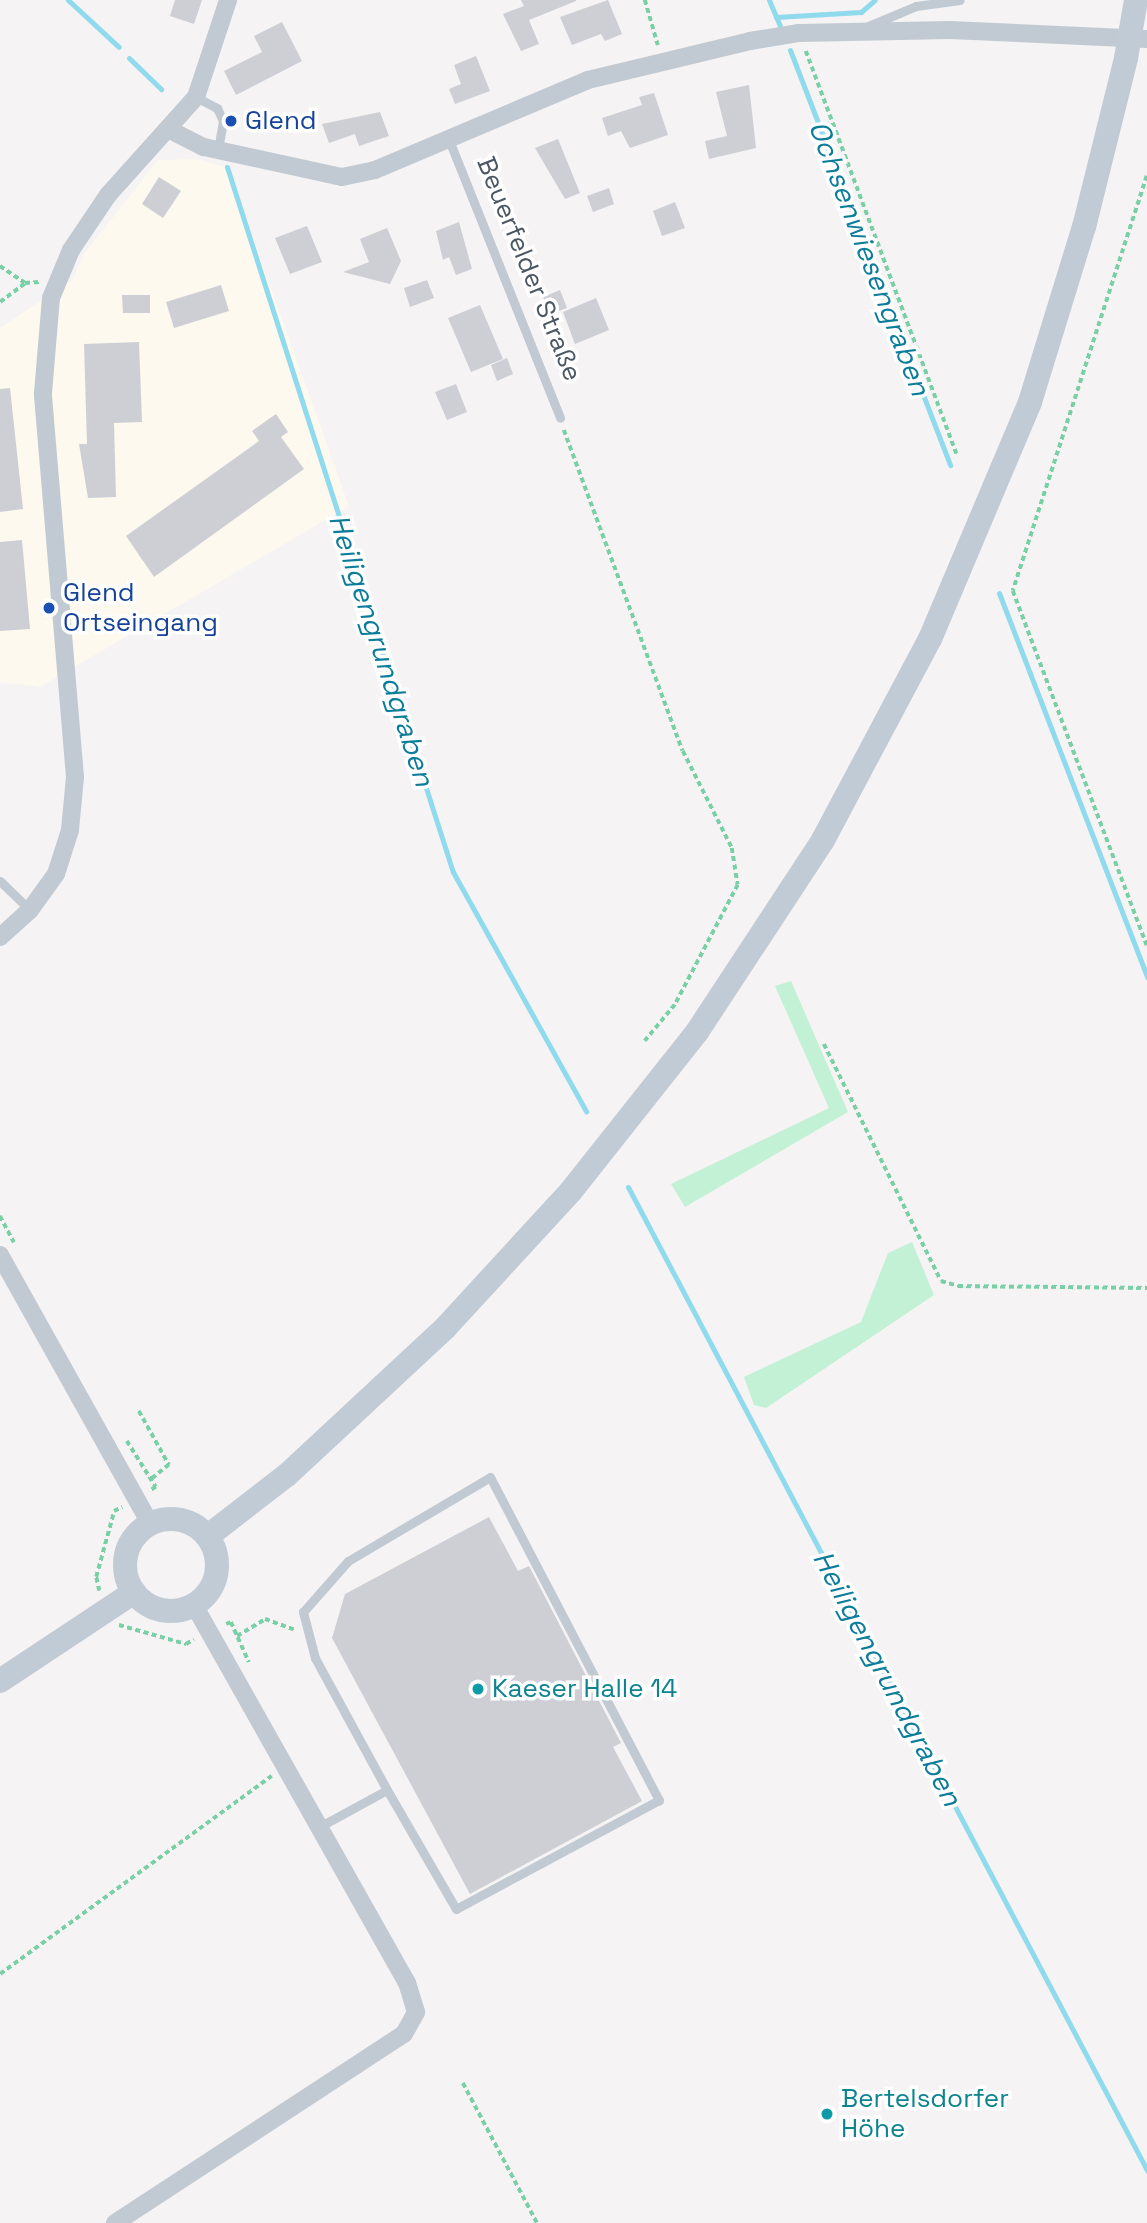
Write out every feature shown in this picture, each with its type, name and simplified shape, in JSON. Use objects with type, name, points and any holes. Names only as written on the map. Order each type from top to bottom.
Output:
[{"type":"main road","points":[[208,1536],[287,1475],[446,1327],[571,1191],[697,1032],[823,840],[930,639],[1030,402],[1084,227],[1126,58],[1136,0]]},
{"type":"main road","points":[[181,1519],[208,1536],[217,1574],[194,1605],[167,1611],[134,1592],[125,1560],[129,1545],[150,1523],[181,1519]]},
{"type":"main road","points":[[0,1681],[134,1592]]},
{"type":"street","points":[[0,937],[30,910],[56,874],[70,830],[75,777],[43,393],[44,332],[71,250],[108,195],[170,130],[197,97],[228,0]]},
{"type":"street","name":"Beuerfelder Straße","points":[[170,130],[218,149],[342,177],[449,140],[588,80],[662,59],[799,33],[858,31],[1147,39]]},
{"type":"street","points":[[0,1255],[150,1523]]},
{"type":"street","points":[[115,2223],[414,2025],[407,1983],[194,1605]]},
{"type":"lane","points":[[858,31],[916,6],[960,0]]},
{"type":"lane","points":[[197,97],[217,108],[223,121],[218,149]]},
{"type":"lane","name":"Beuerfelder Straße","points":[[449,140],[560,418]]},
{"type":"lane","points":[[0,881],[30,910]]},
{"type":"lane","points":[[490,1477],[659,1800],[456,1909],[387,1790],[309,1636],[303,1612],[348,1561],[490,1477]]},
{"type":"lane","points":[[319,1827],[387,1790]]},
{"type":"path","points":[[645,0],[662,59]]},
{"type":"path","points":[[799,33],[957,454]]},
{"type":"path","points":[[1147,176],[1013,591],[1147,946]]},
{"type":"path","points":[[0,266],[25,284]]},
{"type":"path","points":[[0,302],[25,284],[62,278]]},
{"type":"path","points":[[560,418],[683,751],[732,848],[738,885],[674,1005],[645,1041]]},
{"type":"path","points":[[824,1044],[942,1281],[1147,1288]]},
{"type":"path","points":[[139,1411],[169,1465],[152,1479]]},
{"type":"path","points":[[237,1636],[265,1619],[309,1636]]},
{"type":"path","points":[[0,1974],[285,1766]]},
{"type":"path","points":[[463,2083],[537,2223]]},
{"type":"shaded area","points":[[197,159],[228,168],[349,506],[40,687],[0,682],[0,328],[73,279],[84,254],[158,160]]},
{"type":"green space","points":[[791,981],[848,1112],[685,1207],[671,1184],[829,1108],[775,986]]},
{"type":"green space","points":[[912,1242],[934,1295],[766,1408],[754,1405],[744,1377],[861,1322],[888,1253]]},
{"type":"building","points":[[175,0],[202,0],[194,24],[170,16]]},
{"type":"building","points":[[521,0],[576,1],[529,20],[539,44],[521,51],[503,14],[524,6]]},
{"type":"building","points":[[608,0],[622,34],[605,41],[601,34],[572,45],[560,17]]},
{"type":"building","points":[[282,22],[302,61],[236,95],[224,71],[262,52],[254,36]]},
{"type":"building","points":[[476,56],[490,91],[455,104],[449,89],[461,84],[454,65]]},
{"type":"building","points":[[749,85],[756,148],[709,159],[705,141],[727,136],[716,92]]},
{"type":"building","points":[[654,93],[668,135],[630,148],[621,131],[608,136],[602,118],[642,105],[639,97]]},
{"type":"building","points":[[380,112],[389,136],[359,146],[355,134],[329,143],[322,124]]},
{"type":"building","points":[[558,139],[580,193],[565,199],[535,148]]},
{"type":"building","points":[[159,177],[181,191],[163,218],[142,204]]},
{"type":"building","points":[[609,188],[614,204],[593,212],[587,196]]},
{"type":"building","points":[[675,202],[685,228],[662,236],[653,211]]},
{"type":"building","points":[[459,222],[472,269],[456,275],[449,257],[443,260],[436,231]]},
{"type":"building","points":[[307,226],[322,262],[290,274],[275,238]]},
{"type":"building","points":[[387,228],[401,261],[390,284],[343,272],[369,262],[360,239]]},
{"type":"building","points":[[427,280],[434,298],[410,307],[404,288]]},
{"type":"building","points":[[221,285],[229,311],[174,328],[166,302]]},
{"type":"building","points":[[560,290],[567,308],[550,314],[543,297]]},
{"type":"building","points":[[122,295],[150,295],[150,313],[123,313]]},
{"type":"building","points":[[596,298],[609,330],[575,344],[563,312]]},
{"type":"building","points":[[480,305],[503,359],[471,372],[448,318]]},
{"type":"building","points":[[139,342],[142,422],[114,423],[116,497],[88,498],[79,444],[87,444],[84,344]]},
{"type":"building","points":[[507,358],[513,374],[497,381],[491,365]]},
{"type":"building","points":[[456,384],[467,412],[447,420],[435,392]]},
{"type":"building","points":[[10,388],[23,509],[0,512],[0,389]]},
{"type":"building","points":[[276,414],[288,432],[281,437],[304,469],[154,577],[126,536],[259,441],[252,431]]},
{"type":"building","points":[[22,540],[30,629],[0,631],[0,542]]},
{"type":"building","name":"Kaeser Halle 14","points":[[489,1517],[518,1571],[529,1566],[621,1743],[613,1747],[642,1801],[470,1894],[332,1638],[345,1594]]},
{"type":"waterway","name":"Heiligengrundgraben","points":[[68,0],[119,47]]},
{"type":"waterway","name":"Ochsenwiesengraben","points":[[769,0],[780,26]]},
{"type":"waterway","points":[[776,17],[861,12],[875,0]]},
{"type":"waterway","name":"Ochsenwiesengraben","points":[[790,50],[950,465]]},
{"type":"waterway","name":"Heiligengrundgraben","points":[[129,58],[161,89]]},
{"type":"waterway","name":"Heiligengrundgraben","points":[[227,167],[453,872],[586,1111]]},
{"type":"waterway","name":"Ochsenwiesengraben","points":[[999,593],[1147,977]]},
{"type":"waterway","name":"Heiligengrundgraben","points":[[628,1187],[1147,2170]]},
{"type":"place","name":"Glend","points":[[231,121]]},
{"type":"place","name":"Glend Ortseingang","points":[[49,608]]},
{"type":"place","name":"Kaeser Halle 14","points":[[478,1689]]},
{"type":"place","name":"Bertelsdorfer Höhe","points":[[827,2114]]}]
